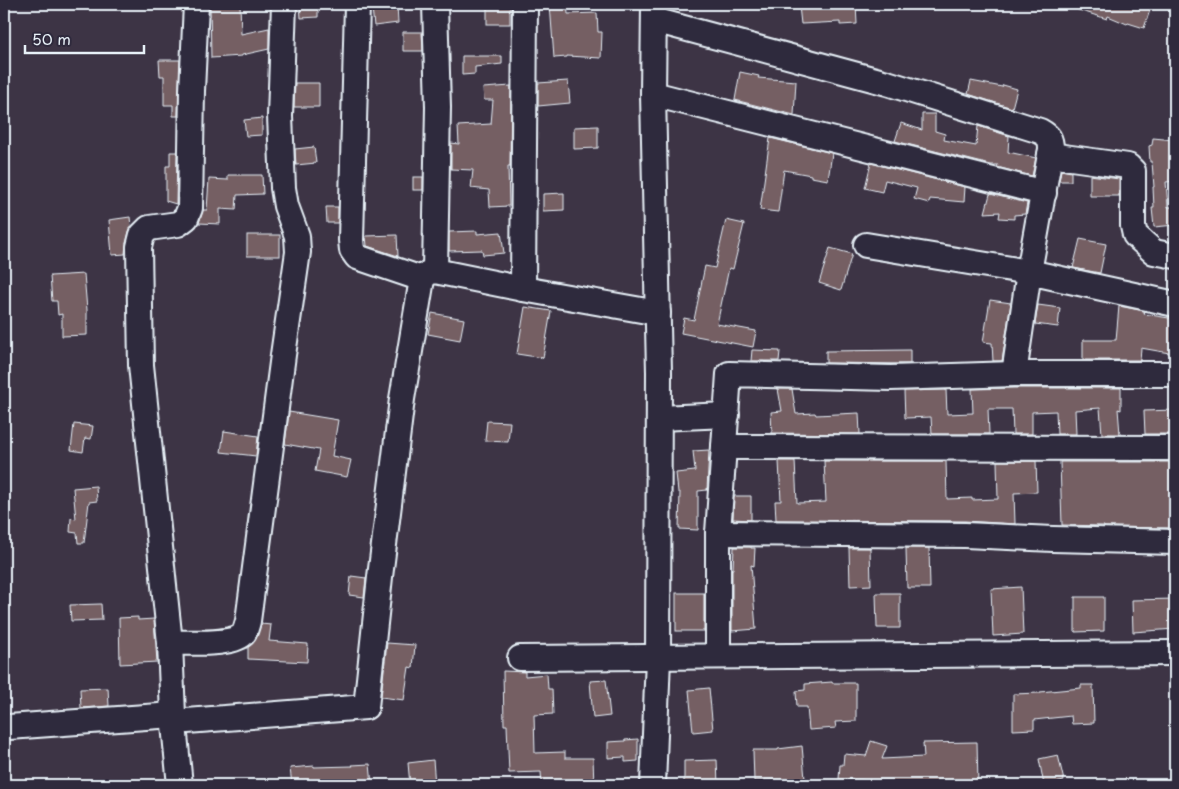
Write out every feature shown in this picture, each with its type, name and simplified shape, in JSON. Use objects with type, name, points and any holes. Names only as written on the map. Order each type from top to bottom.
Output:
[{"type":"street","points":[[180,785],[170,643],[141,365],[139,247],[142,235],[149,228],[178,224],[186,218],[190,208],[196,4]]},
{"type":"street","points":[[170,643],[224,642],[237,638],[244,633],[248,621],[298,252],[297,236],[286,206],[283,188],[280,116],[284,4]]},
{"type":"street","points":[[357,4],[352,240],[352,250],[357,257],[429,275],[523,289],[658,313]]},
{"type":"street","points":[[4,727],[366,707],[402,399],[429,275],[438,107],[435,4]]},
{"type":"street","points":[[523,289],[525,4]]},
{"type":"street","points":[[653,785],[658,658],[659,372],[653,94],[654,12],[887,83],[1040,131],[1047,135],[1051,140],[1050,155],[1029,272],[1014,374]]},
{"type":"street","points":[[653,94],[1044,193]]},
{"type":"street","points":[[1050,155],[1128,166],[1133,171],[1133,226],[1135,235],[1154,252],[1175,256]]},
{"type":"street","points":[[866,245],[1029,272],[1175,304]]},
{"type":"street","points":[[718,652],[718,533],[728,374],[891,378],[1014,374],[1175,374]]},
{"type":"street","points":[[658,418],[726,415]]},
{"type":"street","points":[[724,448],[1175,448]]},
{"type":"street","points":[[718,533],[965,535],[1175,542]]},
{"type":"street","points":[[520,658],[1175,653]]},
{"type":"building","points":[[210,4],[240,4],[241,34],[269,28],[269,49],[242,56],[211,58]]},
{"type":"building","points":[[300,4],[318,4],[318,17],[301,18]]},
{"type":"building","points":[[487,4],[510,4],[510,24],[487,24]]},
{"type":"building","points":[[550,4],[567,4],[568,14],[597,13],[598,32],[602,32],[601,58],[567,56],[554,58]]},
{"type":"building","points":[[856,4],[857,24],[840,25],[840,22],[801,24],[799,6]]},
{"type":"building","points":[[1070,4],[1152,4],[1144,28],[1127,24],[1108,16],[1107,19],[1069,7]]},
{"type":"building","points":[[397,5],[398,23],[374,26],[372,8]]},
{"type":"building","points":[[403,32],[422,32],[423,51],[403,51]]},
{"type":"building","points":[[462,56],[502,56],[502,64],[475,67],[475,74],[462,75]]},
{"type":"building","points":[[159,60],[180,60],[178,116],[173,116],[173,105],[164,105],[164,76],[160,76]]},
{"type":"building","points":[[740,72],[759,76],[758,78],[796,81],[794,115],[735,100]]},
{"type":"building","points":[[568,81],[570,103],[538,106],[538,83]]},
{"type":"building","points":[[971,81],[1002,87],[1003,85],[1017,89],[1012,108],[968,94]]},
{"type":"building","points":[[295,83],[319,83],[319,107],[294,107]]},
{"type":"building","points":[[511,86],[510,166],[508,166],[509,206],[490,207],[489,190],[471,188],[473,170],[451,169],[451,143],[459,144],[458,126],[491,124],[493,100],[484,100],[483,88]]},
{"type":"building","points":[[922,114],[935,114],[935,131],[945,134],[944,140],[976,146],[978,126],[1009,136],[1008,152],[1036,158],[1032,176],[997,167],[998,165],[991,165],[895,141],[901,123],[922,130]]},
{"type":"building","points":[[262,118],[262,135],[246,136],[244,120]]},
{"type":"building","points":[[598,126],[598,148],[574,149],[574,127]]},
{"type":"building","points":[[770,138],[832,153],[828,180],[784,170],[778,212],[760,210]]},
{"type":"building","points":[[1153,138],[1174,140],[1171,163],[1175,163],[1175,181],[1166,182],[1168,207],[1175,207],[1175,225],[1154,227],[1152,208],[1154,208],[1154,187],[1149,146],[1152,145]]},
{"type":"building","points":[[314,147],[316,163],[296,165],[295,149]]},
{"type":"building","points":[[170,152],[177,152],[176,204],[166,201],[166,166],[170,166]]},
{"type":"building","points":[[871,163],[965,187],[964,202],[930,199],[929,203],[914,199],[917,188],[885,180],[882,192],[865,188]]},
{"type":"building","points":[[1061,170],[1071,172],[1071,181],[1059,181]]},
{"type":"building","points":[[228,175],[262,175],[263,194],[237,195],[236,210],[220,209],[220,224],[199,223],[203,210],[207,210],[209,179],[228,180]]},
{"type":"building","points":[[1090,175],[1119,179],[1119,196],[1090,196]]},
{"type":"building","points":[[413,177],[423,177],[423,190],[413,190]]},
{"type":"building","points":[[564,193],[564,210],[543,211],[543,194]]},
{"type":"building","points":[[990,194],[1027,203],[1025,214],[1014,215],[1014,219],[999,218],[1000,212],[985,213]]},
{"type":"building","points":[[326,207],[338,207],[338,223],[327,223]]},
{"type":"building","points":[[130,217],[131,227],[125,254],[112,255],[109,220]]},
{"type":"building","points":[[726,220],[744,224],[733,269],[729,268],[717,324],[756,331],[753,347],[681,333],[684,318],[694,320],[705,266],[715,268]]},
{"type":"building","points":[[477,231],[477,234],[501,232],[504,253],[483,255],[482,250],[449,251],[449,232]]},
{"type":"building","points":[[247,235],[280,235],[280,256],[247,256]]},
{"type":"building","points":[[397,235],[398,256],[367,246],[366,236]]},
{"type":"building","points":[[1080,239],[1106,244],[1100,273],[1073,268]]},
{"type":"building","points":[[830,248],[852,254],[841,290],[819,283]]},
{"type":"building","points":[[84,274],[87,335],[62,336],[62,314],[58,315],[57,301],[52,301],[50,276]]},
{"type":"building","points":[[990,300],[1011,303],[1002,361],[993,361],[992,343],[983,342]]},
{"type":"building","points":[[1038,305],[1060,308],[1058,327],[1035,324]]},
{"type":"building","points":[[1119,306],[1145,311],[1144,314],[1175,319],[1175,354],[1141,348],[1140,360],[1083,360],[1083,340],[1116,340]]},
{"type":"building","points":[[525,307],[551,311],[543,358],[517,354]]},
{"type":"building","points":[[432,313],[464,319],[460,340],[428,334]]},
{"type":"building","points":[[752,350],[780,351],[779,361],[751,361]]},
{"type":"building","points":[[910,350],[910,364],[826,363],[826,351]]},
{"type":"building","points":[[1121,388],[1121,410],[1118,409],[1120,434],[1102,434],[1100,408],[1075,410],[1076,434],[1057,434],[1056,411],[1032,412],[1032,434],[1013,434],[1012,409],[988,409],[989,434],[932,434],[931,417],[905,418],[904,391],[946,390],[947,414],[973,413],[972,389]]},
{"type":"building","points":[[778,389],[792,389],[796,414],[859,413],[860,434],[772,433],[771,412],[782,411]]},
{"type":"building","points":[[1175,410],[1175,434],[1145,434],[1144,411]]},
{"type":"building","points":[[289,412],[338,420],[332,456],[351,460],[347,477],[315,471],[319,450],[285,444]]},
{"type":"building","points":[[487,421],[510,422],[508,442],[485,441]]},
{"type":"building","points":[[74,424],[93,426],[91,439],[85,438],[83,452],[71,450]]},
{"type":"building","points":[[224,431],[258,436],[256,456],[221,452]]},
{"type":"building","points":[[709,450],[707,490],[698,491],[698,530],[679,529],[680,492],[678,492],[676,473],[695,471],[693,451]]},
{"type":"building","points":[[779,461],[795,461],[797,503],[826,502],[824,461],[946,461],[947,499],[972,498],[972,500],[998,499],[997,461],[1036,461],[1037,492],[1014,493],[1015,524],[965,521],[776,520],[775,501],[781,501]]},
{"type":"building","points":[[1060,462],[1175,462],[1175,528],[1062,525]]},
{"type":"building","points":[[96,486],[97,501],[89,502],[84,543],[78,543],[77,533],[70,532],[71,518],[76,519],[73,488]]},
{"type":"building","points":[[734,496],[751,496],[751,520],[733,519]]},
{"type":"building","points":[[734,547],[755,548],[754,566],[751,565],[756,629],[732,631]]},
{"type":"building","points":[[849,548],[870,548],[871,585],[850,586]]},
{"type":"building","points":[[906,548],[929,548],[930,588],[907,588]]},
{"type":"building","points":[[351,576],[366,578],[364,597],[349,595]]},
{"type":"building","points":[[1021,587],[1023,634],[993,636],[991,589]]},
{"type":"building","points":[[676,593],[704,593],[704,631],[676,631]]},
{"type":"building","points":[[876,593],[900,593],[900,628],[877,628]]},
{"type":"building","points":[[1075,597],[1104,597],[1104,631],[1075,632]]},
{"type":"building","points":[[1175,599],[1175,629],[1133,632],[1132,600]]},
{"type":"building","points":[[101,604],[102,620],[71,621],[70,605]]},
{"type":"building","points":[[138,617],[138,620],[154,619],[157,662],[120,664],[119,618]]},
{"type":"building","points":[[261,624],[271,625],[269,641],[308,644],[307,662],[248,659],[248,647],[256,639]]},
{"type":"building","points":[[387,643],[415,645],[413,668],[409,667],[404,700],[381,697]]},
{"type":"building","points":[[503,671],[525,672],[525,676],[547,674],[548,689],[552,689],[553,714],[534,715],[535,753],[565,752],[565,758],[593,758],[594,785],[542,785],[541,772],[509,773],[507,725],[504,725]]},
{"type":"building","points":[[606,680],[610,716],[593,718],[590,681]]},
{"type":"building","points":[[856,683],[856,721],[835,722],[836,728],[809,730],[807,707],[797,707],[796,691],[805,690],[805,684]]},
{"type":"building","points":[[1081,685],[1093,685],[1094,723],[1072,724],[1071,716],[1034,720],[1034,729],[1013,730],[1013,694],[1081,688]]},
{"type":"building","points":[[108,688],[109,706],[81,708],[80,689]]},
{"type":"building","points":[[709,688],[713,730],[693,732],[689,690]]},
{"type":"building","points":[[638,739],[638,761],[625,762],[625,757],[608,758],[608,742]]},
{"type":"building","points":[[871,741],[887,746],[882,759],[924,757],[923,743],[977,742],[978,785],[863,785],[863,780],[839,779],[840,765],[843,765],[844,754],[866,756]]},
{"type":"building","points":[[802,746],[805,779],[754,781],[753,750],[778,750]]},
{"type":"building","points":[[1058,755],[1064,781],[1044,785],[1039,759]]},
{"type":"building","points":[[433,760],[435,785],[410,785],[408,763]]},
{"type":"building","points":[[717,760],[718,785],[684,785],[684,761]]},
{"type":"building","points":[[370,764],[372,785],[292,785],[290,768]]}]
